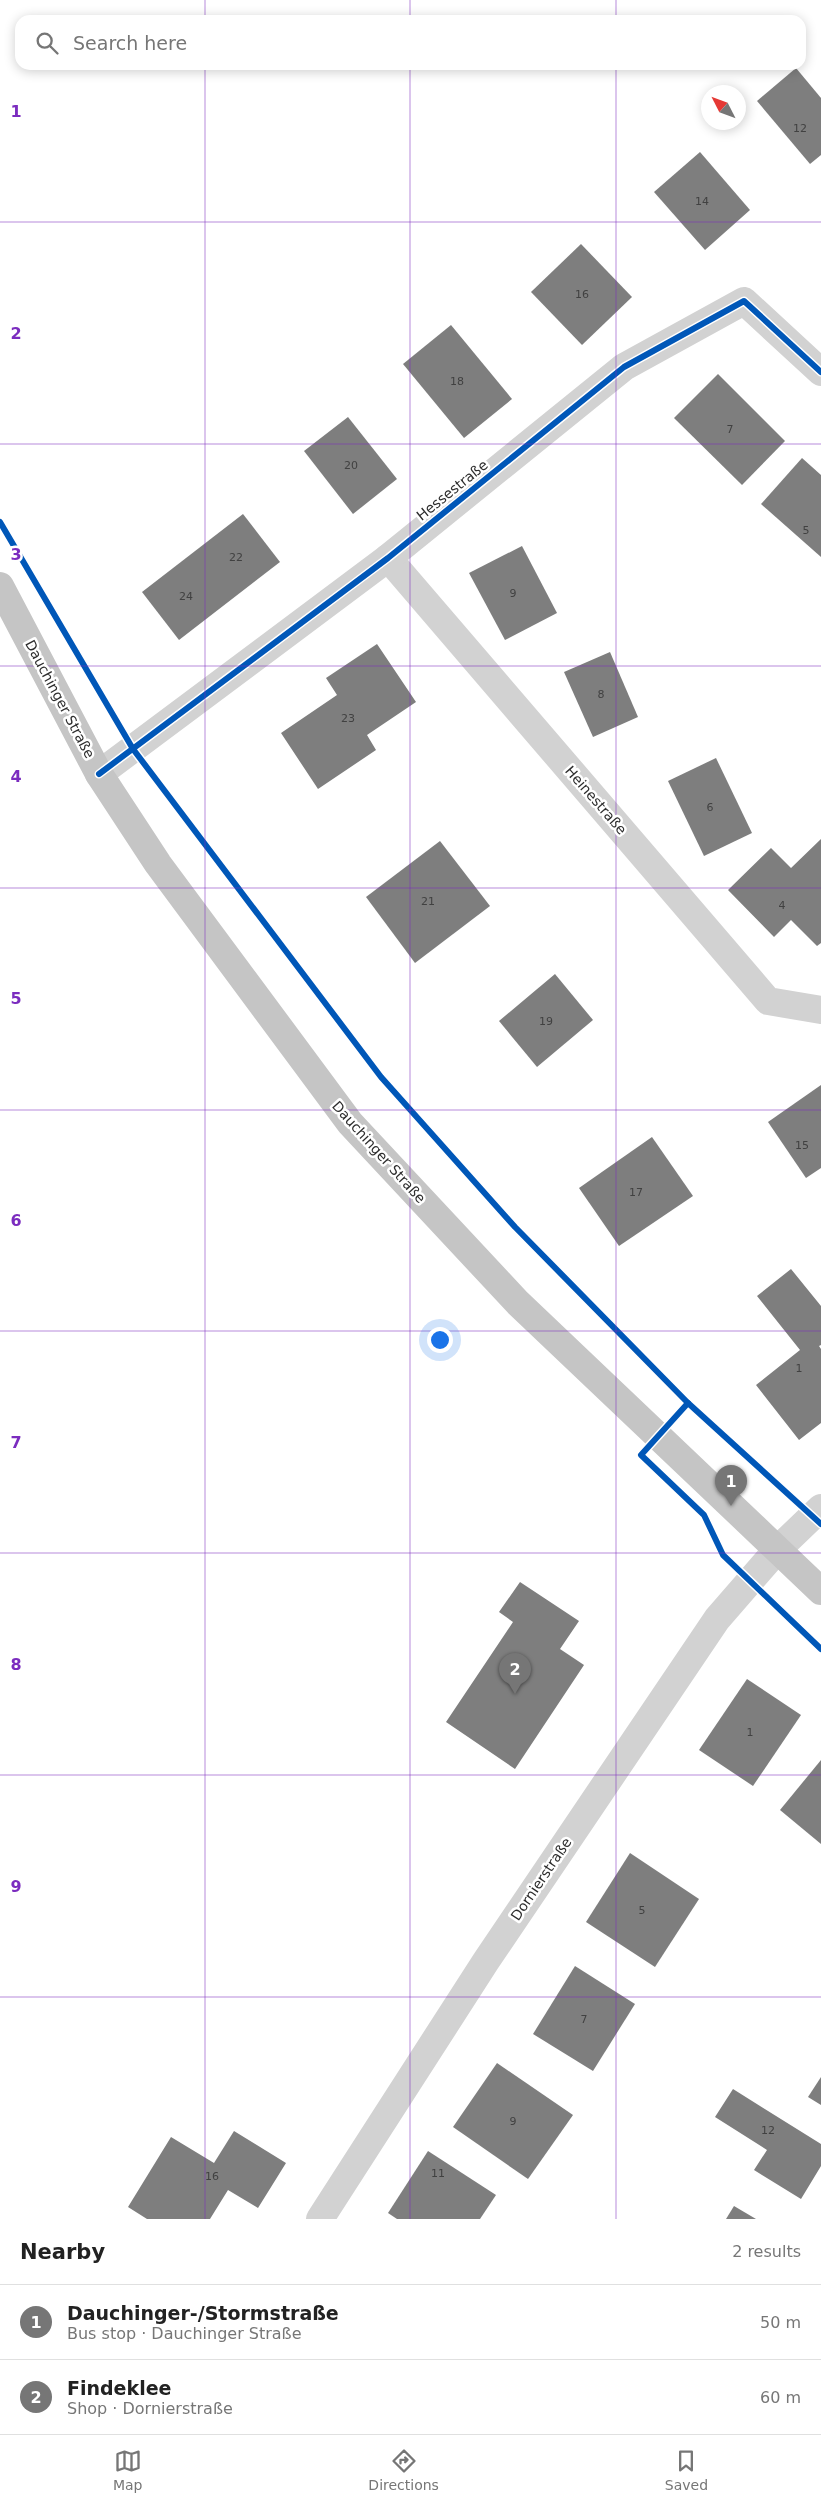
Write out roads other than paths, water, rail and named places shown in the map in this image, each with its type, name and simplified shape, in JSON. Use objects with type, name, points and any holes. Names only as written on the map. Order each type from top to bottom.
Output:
[{"type":"main road","name":"Dauchinger Straße","points":[[0,586],[99,774],[158,864],[350,1123],[518,1303],[821,1590]]},
{"type":"street","name":"Hessestraße","points":[[99,774],[388,558],[624,367],[744,301],[821,372]]},
{"type":"street","name":"Heinestraße","points":[[388,558],[768,1001],[821,1010]]},
{"type":"street","name":"Dornierstraße","points":[[320,2219],[486,1961],[716,1619],[777,1550],[821,1508]]},
{"type":"place","name":"Dauchinger-/Stormstraße","points":[[731,1506]]},
{"type":"place","name":"Findeklee","points":[[515,1694]]}]
